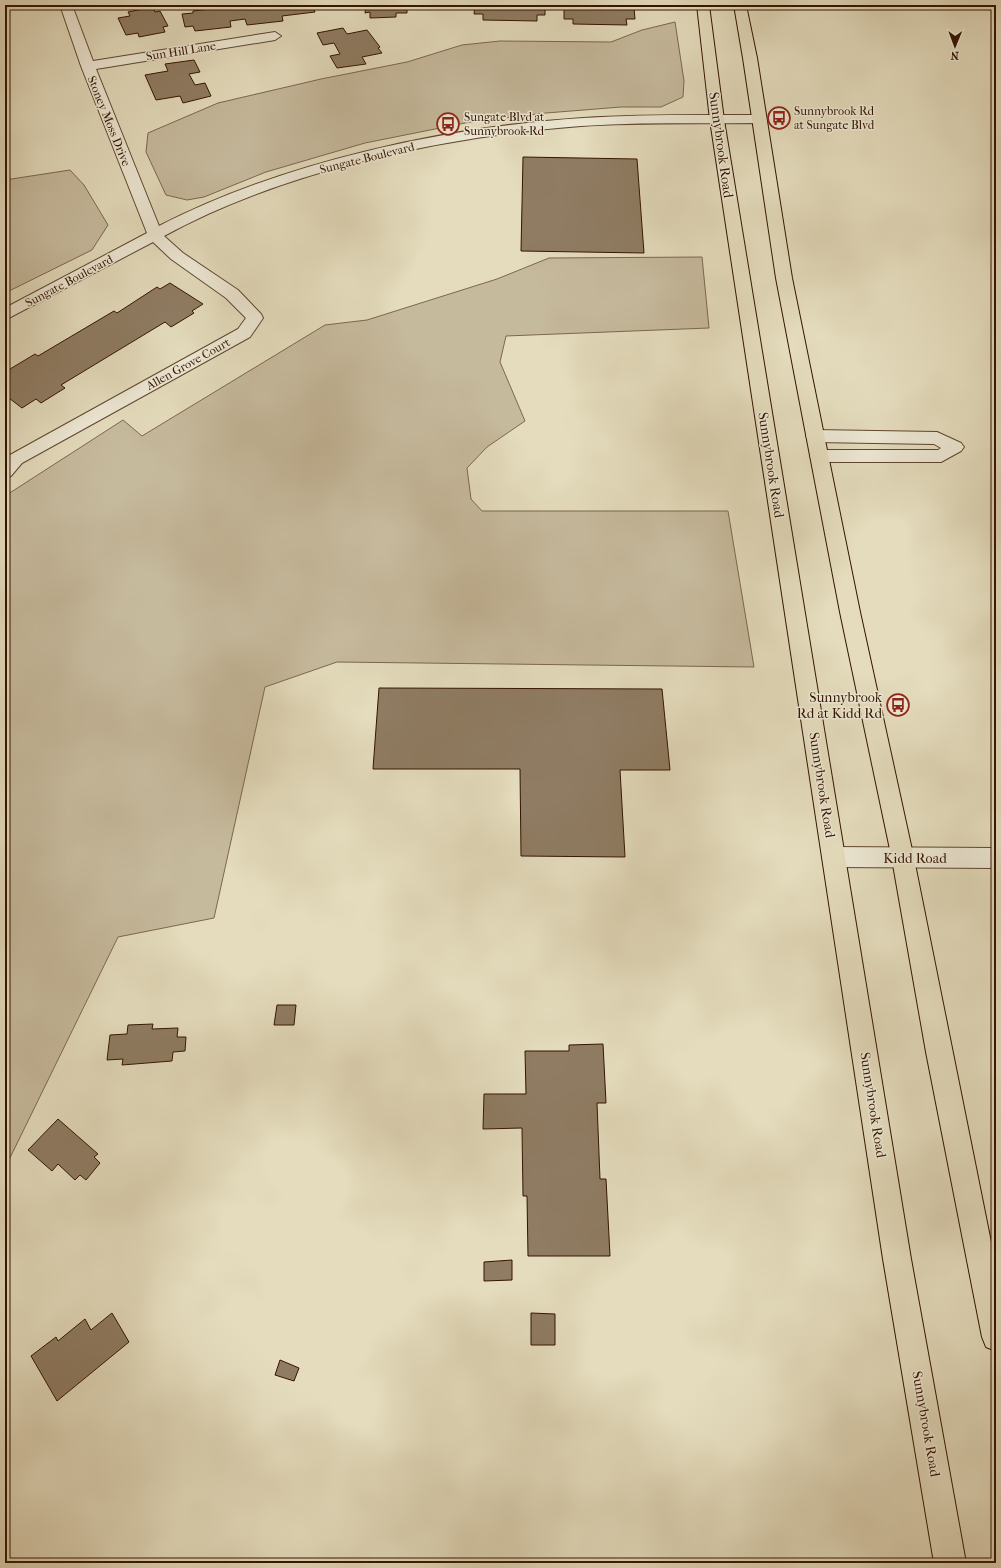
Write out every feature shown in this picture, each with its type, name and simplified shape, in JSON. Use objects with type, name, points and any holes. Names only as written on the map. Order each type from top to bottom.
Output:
[{"type":"main road","name":"Sunnybrook Road","points":[[703,5],[716,120],[833,857],[862,1030],[897,1259],[950,1563]]},
{"type":"main road","points":[[740,5],[784,278],[850,612],[903,859],[951,1114],[996,1337]]},
{"type":"street","name":"Stoney Moss Drive","points":[[71,6],[88,66],[155,235]]},
{"type":"street","name":"Sun Hill Lane","points":[[88,66],[275,36]]},
{"type":"street","name":"Sungate Boulevard","points":[[5,315],[177,223],[280,182],[325,167],[426,143],[502,130],[557,124],[621,120],[759,120]]},
{"type":"street","name":"Allen Grove Court","points":[[5,471],[16,459],[244,333],[255,318],[232,294],[177,256],[155,235]]},
{"type":"street","points":[[815,436],[937,438],[955,447],[941,456],[819,456]]},
{"type":"street","name":"Kidd Road","points":[[833,857],[903,859],[996,858]]},
{"type":"shaded area","points":[[675,22],[684,81],[683,97],[661,107],[621,107],[546,113],[470,122],[365,143],[266,172],[204,197],[187,200],[166,195],[146,152],[148,133],[218,103],[321,79],[407,62],[462,45],[500,41],[611,42],[642,30]]},
{"type":"shaded area","points":[[70,170],[84,185],[108,225],[92,250],[5,293],[5,180]]},
{"type":"shaded area","points":[[702,257],[709,328],[506,336],[500,362],[525,421],[487,447],[467,468],[471,499],[482,511],[728,511],[754,667],[337,662],[265,687],[214,918],[118,937],[5,1168],[5,496],[123,420],[142,436],[325,325],[367,320],[497,279],[549,258]]},
{"type":"building","points":[[244,5],[313,5],[315,12],[282,16],[283,21],[247,25],[245,19],[230,21],[231,27],[195,31],[193,26],[185,27],[182,14],[225,7],[226,9],[245,7]]},
{"type":"building","points":[[366,5],[407,5],[407,13],[396,13],[396,17],[370,18],[370,12],[365,13]]},
{"type":"building","points":[[475,5],[545,5],[545,15],[537,15],[537,21],[483,20],[483,14],[474,14]]},
{"type":"building","points":[[561,5],[626,5],[627,8],[634,8],[635,19],[626,19],[627,25],[573,24],[573,19],[564,19],[564,6]]},
{"type":"building","points":[[153,7],[155,12],[160,11],[168,26],[163,27],[165,32],[139,37],[138,33],[126,35],[118,18],[130,16],[128,12]]},
{"type":"building","points":[[343,28],[347,34],[367,30],[380,47],[378,48],[382,53],[362,57],[366,64],[337,68],[330,56],[340,54],[334,43],[323,45],[317,33]]},
{"type":"building","points":[[194,60],[200,72],[189,74],[195,85],[205,83],[211,96],[183,103],[180,96],[156,100],[145,75],[168,71],[165,64]]},
{"type":"building","points":[[523,157],[637,159],[644,253],[521,251]]},
{"type":"building","points":[[170,283],[203,304],[192,311],[194,313],[171,327],[165,322],[61,385],[65,388],[41,403],[36,399],[22,408],[5,395],[5,372],[35,354],[38,356],[114,311],[117,313],[157,287],[160,289]]},
{"type":"building","points":[[379,688],[662,689],[670,770],[620,770],[625,857],[521,856],[520,769],[373,769]]},
{"type":"building","points":[[277,1005],[296,1005],[294,1025],[274,1025]]},
{"type":"building","points":[[153,1024],[152,1029],[178,1028],[177,1037],[186,1037],[185,1051],[173,1052],[172,1061],[122,1065],[123,1059],[107,1060],[110,1035],[127,1034],[128,1025]]},
{"type":"building","points":[[603,1044],[606,1103],[597,1103],[600,1179],[606,1179],[610,1256],[528,1256],[527,1196],[523,1196],[522,1128],[483,1129],[484,1094],[526,1094],[525,1051],[569,1051],[569,1045]]},
{"type":"building","points":[[58,1119],[98,1154],[94,1157],[100,1163],[86,1180],[80,1175],[75,1180],[58,1164],[52,1171],[28,1150]]},
{"type":"building","points":[[512,1260],[512,1280],[484,1281],[484,1262]]},
{"type":"building","points":[[112,1313],[129,1342],[57,1401],[31,1356],[56,1337],[58,1341],[85,1319],[91,1330]]},
{"type":"building","points":[[531,1313],[555,1314],[555,1345],[531,1345]]},
{"type":"building","points":[[280,1360],[299,1368],[294,1381],[275,1375]]},
{"type":"place","name":"Sunnybrook Rd at Sungate Blvd","points":[[779,118]]},
{"type":"place","name":"Sungate Blvd at Sunnybrook Rd","points":[[448,124]]},
{"type":"place","name":"Sunnybrook Rd at Kidd Rd","points":[[898,705]]}]
